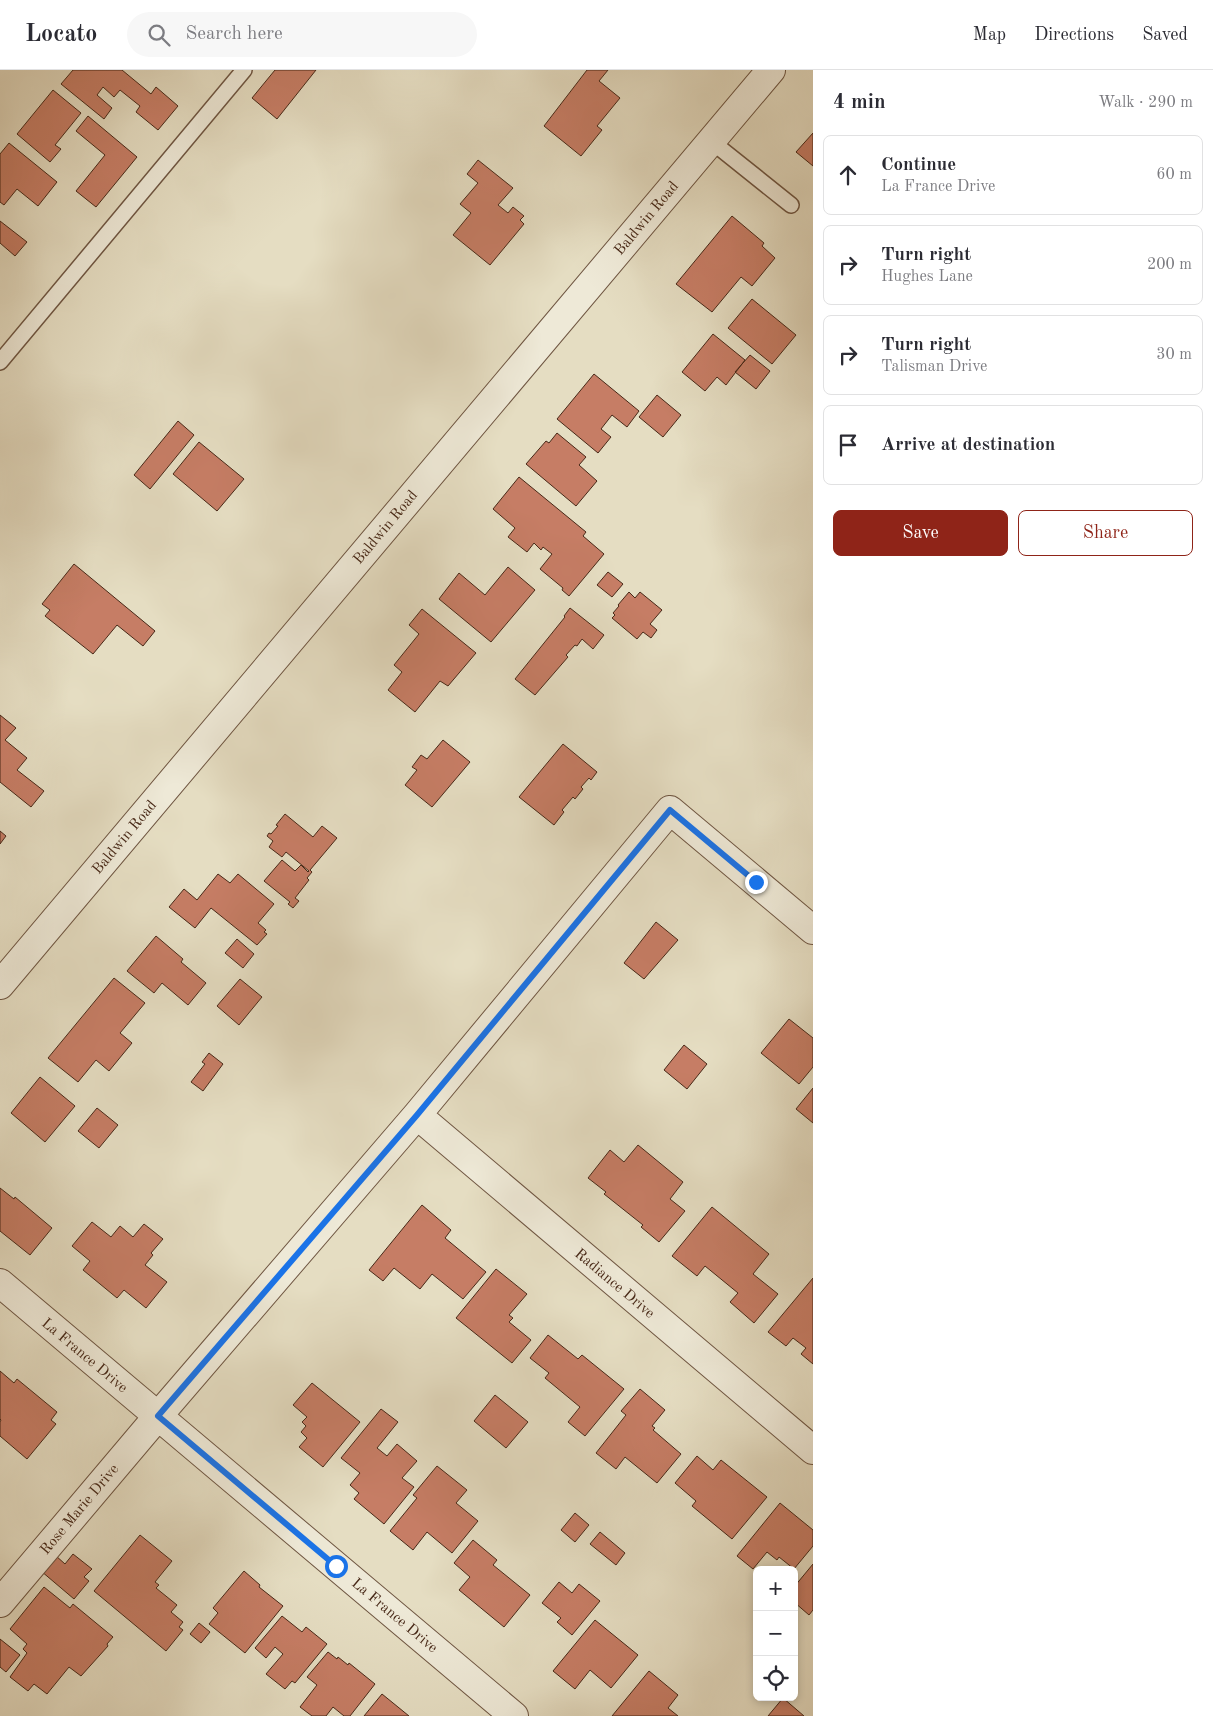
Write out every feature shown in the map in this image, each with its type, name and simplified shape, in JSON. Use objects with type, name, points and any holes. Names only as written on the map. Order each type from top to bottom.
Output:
[{"type":"street","name":"Baldwin Road","points":[[0,985],[771,70]]},
{"type":"street","name":"Rose Marie Drive","points":[[0,1603],[417,1115],[670,810],[813,930]]},
{"type":"street","name":"Radiance Drive","points":[[417,1115],[813,1450]]},
{"type":"street","name":"La France Drive","points":[[0,1283],[514,1716]]},
{"type":"lane","points":[[0,362],[244,70]]},
{"type":"lane","points":[[711,141],[791,206]]},
{"type":"building","points":[[73,70],[122,70],[151,94],[156,87],[178,106],[158,130],[136,112],[140,106],[120,90],[114,97],[103,87],[97,95],[112,108],[104,119],[61,84]]},
{"type":"building","points":[[275,70],[316,70],[277,119],[252,98]]},
{"type":"building","points":[[587,70],[608,70],[599,81],[620,98],[597,126],[602,130],[581,156],[544,126]]},
{"type":"building","points":[[53,90],[81,113],[55,145],[61,149],[50,162],[17,134]]},
{"type":"building","points":[[88,116],[137,157],[96,207],[76,191],[105,155],[76,131]]},
{"type":"building","points":[[813,133],[813,166],[796,152]]},
{"type":"building","points":[[9,143],[57,182],[38,206],[17,189],[4,205],[0,202],[0,154]]},
{"type":"building","points":[[478,160],[513,188],[498,205],[508,213],[513,207],[524,216],[520,220],[524,224],[490,265],[453,235],[471,213],[460,204],[478,183],[467,174]]},
{"type":"building","points":[[732,216],[764,243],[762,246],[775,258],[752,286],[741,277],[712,312],[676,284]]},
{"type":"building","points":[[0,221],[27,242],[15,256],[0,243]]},
{"type":"building","points":[[752,299],[796,335],[772,364],[728,328]]},
{"type":"building","points":[[713,334],[745,360],[726,385],[717,377],[705,391],[682,372]]},
{"type":"building","points":[[750,355],[770,371],[756,389],[735,372]]},
{"type":"building","points":[[594,374],[639,411],[627,427],[612,415],[601,429],[611,437],[598,453],[557,419]]},
{"type":"building","points":[[657,395],[681,415],[663,437],[639,417]]},
{"type":"building","points":[[178,421],[194,435],[150,489],[134,475]]},
{"type":"building","points":[[557,433],[586,457],[579,465],[597,481],[576,506],[526,464],[546,441],[549,443]]},
{"type":"building","points":[[199,442],[244,479],[217,511],[173,474]]},
{"type":"building","points":[[519,477],[586,532],[583,536],[604,554],[569,596],[562,590],[563,588],[540,569],[552,554],[543,547],[541,550],[534,543],[527,552],[508,537],[515,528],[493,509]]},
{"type":"building","points":[[74,564],[155,631],[143,646],[117,625],[93,654],[45,616],[50,610],[42,604]]},
{"type":"building","points":[[508,567],[535,590],[491,642],[439,599],[459,573],[485,595]]},
{"type":"building","points":[[608,572],[623,584],[612,597],[597,585]]},
{"type":"building","points":[[629,592],[635,598],[640,592],[662,610],[650,624],[657,630],[651,638],[643,632],[637,639],[612,618],[618,605]]},
{"type":"building","points":[[570,608],[604,635],[593,649],[582,639],[577,646],[575,645],[566,655],[568,657],[535,695],[515,679],[565,617]]},
{"type":"building","points":[[422,609],[476,653],[448,686],[440,681],[415,712],[388,690],[402,672],[394,665],[419,634],[409,625]]},
{"type":"building","points":[[0,715],[16,728],[5,740],[27,758],[17,770],[44,791],[31,807],[0,782]]},
{"type":"building","points":[[443,740],[470,762],[432,807],[405,785],[417,770],[412,767],[421,755],[427,759]]},
{"type":"building","points":[[563,744],[597,772],[591,780],[589,778],[581,787],[583,789],[575,799],[573,797],[562,810],[564,812],[554,825],[519,797]]},
{"type":"building","points":[[285,814],[313,837],[322,826],[337,838],[310,870],[312,872],[307,878],[309,880],[295,898],[299,901],[293,908],[288,904],[290,902],[264,881],[282,860],[295,871],[301,865],[309,871],[286,852],[282,857],[269,847],[273,841],[267,836],[278,826],[276,825]]},
{"type":"building","points":[[0,831],[6,836],[0,844]]},
{"type":"building","points":[[218,874],[230,883],[238,874],[274,904],[258,923],[266,930],[264,932],[267,934],[257,945],[211,908],[195,928],[169,907],[184,889],[197,900]]},
{"type":"building","points":[[656,922],[678,940],[644,979],[624,963]]},
{"type":"building","points":[[156,936],[183,959],[181,962],[206,983],[188,1005],[162,983],[154,993],[127,971]]},
{"type":"building","points":[[237,939],[254,954],[243,968],[225,953]]},
{"type":"building","points":[[114,978],[145,1003],[120,1033],[132,1043],[109,1071],[96,1060],[78,1082],[48,1058]]},
{"type":"building","points":[[240,979],[262,997],[239,1025],[217,1006]]},
{"type":"building","points":[[789,1019],[813,1038],[813,1067],[799,1084],[761,1053]]},
{"type":"building","points":[[684,1045],[707,1064],[687,1089],[664,1070]]},
{"type":"building","points":[[209,1053],[223,1064],[203,1091],[191,1082],[205,1064],[202,1062]]},
{"type":"building","points":[[40,1077],[75,1106],[45,1142],[11,1113]]},
{"type":"building","points":[[813,1088],[813,1123],[796,1109]]},
{"type":"building","points":[[97,1108],[118,1125],[99,1148],[78,1131]]},
{"type":"building","points":[[638,1145],[683,1182],[670,1199],[685,1211],[659,1242],[641,1227],[643,1225],[604,1194],[606,1192],[588,1178],[610,1150],[624,1162]]},
{"type":"building","points":[[0,1188],[14,1199],[15,1197],[52,1228],[30,1255],[0,1231]]},
{"type":"building","points":[[422,1205],[451,1230],[445,1238],[486,1272],[463,1299],[432,1274],[420,1289],[394,1268],[383,1281],[369,1270]]},
{"type":"building","points":[[712,1207],[769,1254],[753,1274],[778,1294],[754,1323],[730,1302],[738,1293],[705,1266],[697,1276],[672,1256]]},
{"type":"building","points":[[92,1222],[111,1237],[120,1226],[133,1237],[144,1224],[163,1239],[151,1253],[153,1255],[145,1265],[167,1282],[146,1308],[124,1290],[117,1298],[83,1270],[90,1261],[72,1246]]},
{"type":"building","points":[[496,1269],[527,1294],[509,1315],[513,1318],[509,1322],[531,1340],[512,1363],[456,1318]]},
{"type":"building","points":[[813,1278],[813,1364],[801,1354],[806,1348],[793,1338],[786,1346],[768,1332]]},
{"type":"building","points":[[548,1335],[578,1359],[582,1355],[624,1389],[585,1436],[568,1422],[580,1407],[545,1378],[549,1373],[530,1358]]},
{"type":"building","points":[[0,1371],[14,1383],[17,1379],[57,1412],[51,1420],[56,1424],[27,1459],[0,1436]]},
{"type":"building","points":[[312,1383],[360,1422],[323,1467],[299,1447],[307,1438],[301,1432],[306,1426],[302,1422],[307,1417],[293,1405]]},
{"type":"building","points":[[640,1389],[665,1410],[652,1426],[655,1428],[653,1430],[681,1454],[657,1483],[625,1457],[616,1469],[596,1453],[626,1415],[621,1411]]},
{"type":"building","points":[[495,1395],[528,1422],[506,1448],[474,1421]]},
{"type":"building","points":[[381,1409],[398,1422],[377,1448],[387,1456],[397,1444],[417,1461],[402,1478],[414,1487],[384,1524],[354,1499],[359,1493],[350,1485],[360,1473],[341,1458]]},
{"type":"building","points":[[697,1456],[713,1470],[721,1460],[767,1497],[732,1539],[692,1506],[696,1501],[675,1483]]},
{"type":"building","points":[[437,1466],[467,1490],[456,1503],[478,1521],[452,1553],[427,1532],[413,1550],[390,1531],[417,1498],[413,1495]]},
{"type":"building","points":[[780,1503],[813,1530],[813,1546],[796,1566],[790,1566],[779,1557],[777,1560],[767,1552],[755,1566],[753,1566],[753,1569],[737,1556]]},
{"type":"building","points":[[575,1513],[589,1525],[575,1542],[561,1530]]},
{"type":"building","points":[[600,1532],[625,1553],[616,1565],[590,1544]]},
{"type":"building","points":[[140,1535],[172,1561],[155,1582],[159,1585],[156,1588],[177,1605],[171,1612],[183,1622],[179,1627],[183,1630],[166,1651],[94,1591]]},
{"type":"building","points":[[473,1540],[497,1560],[493,1565],[530,1595],[504,1627],[459,1590],[470,1577],[454,1563]]},
{"type":"building","points":[[73,1554],[92,1569],[84,1577],[89,1581],[74,1599],[41,1571],[55,1555],[65,1564]]},
{"type":"building","points":[[813,1564],[813,1610],[809,1615],[798,1605],[798,1582]]},
{"type":"building","points":[[244,1571],[260,1585],[259,1587],[283,1606],[245,1653],[209,1624],[218,1613],[213,1608]]},
{"type":"building","points":[[559,1582],[572,1593],[579,1584],[600,1601],[572,1635],[557,1622],[561,1618],[542,1603]]},
{"type":"building","points":[[44,1587],[70,1608],[73,1604],[113,1637],[107,1644],[108,1646],[81,1676],[69,1667],[47,1694],[34,1684],[28,1691],[10,1677],[27,1653],[23,1649],[27,1644],[10,1629]]},
{"type":"building","points":[[282,1616],[302,1632],[306,1627],[327,1644],[295,1683],[292,1681],[285,1689],[266,1674],[283,1654],[275,1647],[266,1658],[255,1648]]},
{"type":"building","points":[[595,1620],[638,1655],[611,1688],[590,1670],[575,1689],[553,1671]]},
{"type":"building","points":[[199,1623],[210,1632],[201,1643],[190,1634]]},
{"type":"building","points":[[0,1639],[20,1655],[6,1672],[0,1667]]},
{"type":"building","points":[[328,1652],[348,1665],[349,1663],[375,1684],[350,1716],[344,1716],[333,1707],[326,1716],[312,1716],[300,1707],[317,1685],[307,1677]]},
{"type":"building","points":[[649,1671],[678,1695],[668,1708],[678,1716],[612,1716]]},
{"type":"building","points":[[382,1694],[409,1716],[364,1716]]},
{"type":"building","points":[[780,1701],[786,1701],[804,1716],[768,1716]]},
{"type":"route","points":[[336,1566],[158,1416],[417,1115],[670,810],[756,882]]}]
